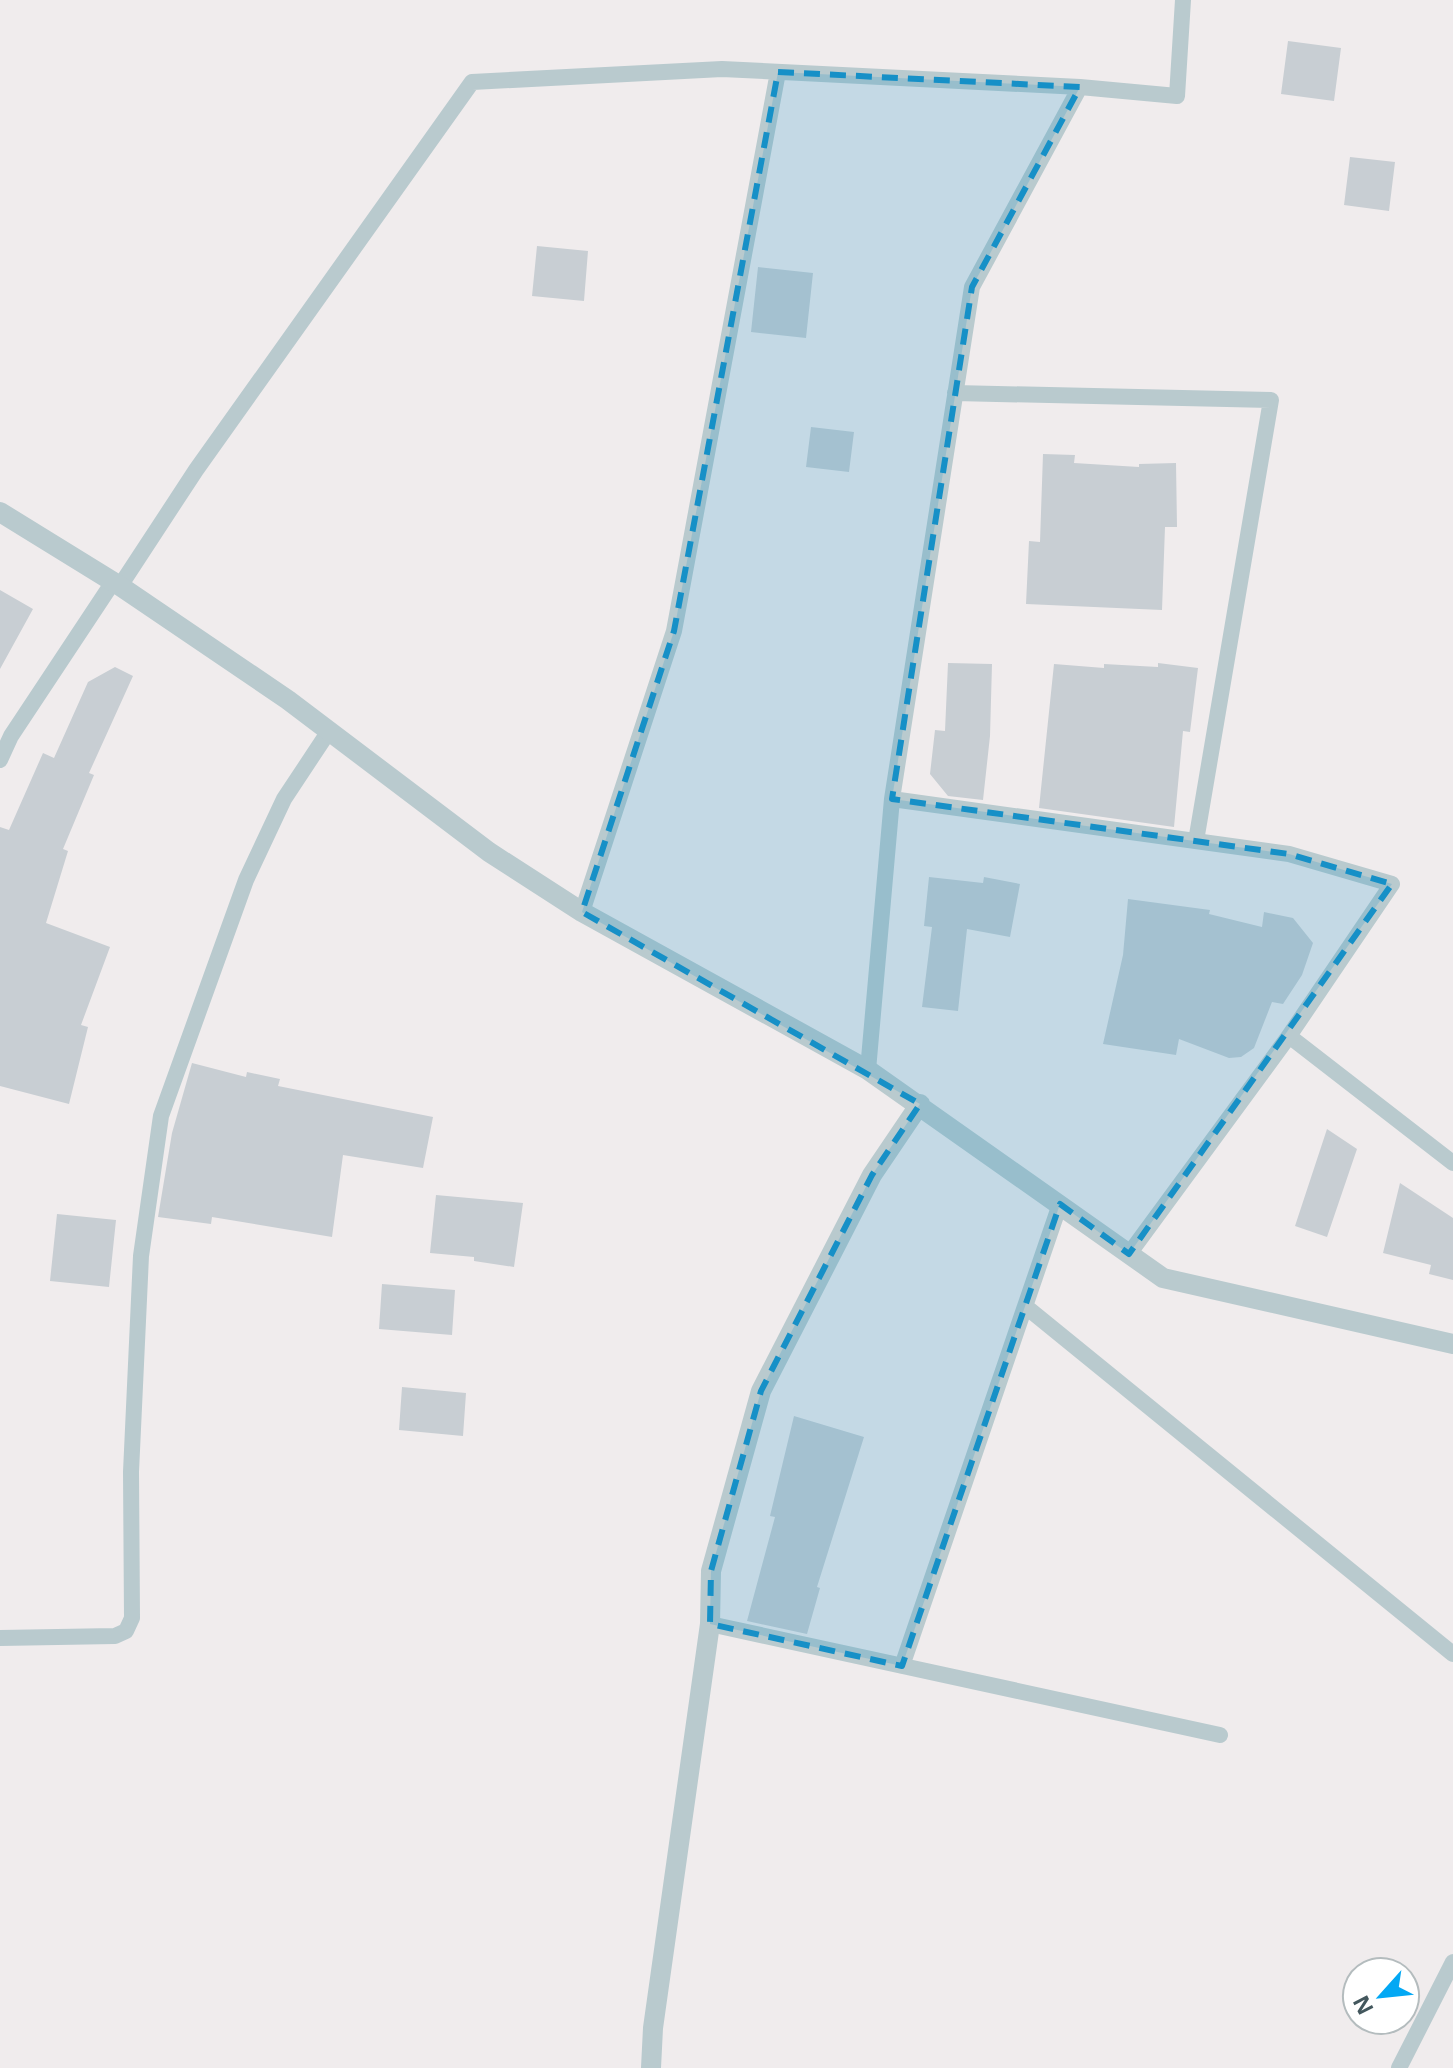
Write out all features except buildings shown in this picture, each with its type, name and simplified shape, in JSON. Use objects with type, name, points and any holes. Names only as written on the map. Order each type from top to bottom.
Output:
[{"type":"street","points":[[0,760],[11,736],[196,470],[472,82],[722,69],[1080,87],[1177,96],[1183,0]]},
{"type":"street","points":[[582,912],[674,631],[778,72]]},
{"type":"street","points":[[868,1070],[892,799],[972,287],[1080,87]]},
{"type":"street","points":[[955,393],[1271,400],[1196,841]]},
{"type":"street","points":[[0,512],[117,584],[329,731],[489,852],[582,912],[868,1070],[1163,1278],[1453,1344]]},
{"type":"street","points":[[0,1638],[115,1636],[126,1631],[132,1618],[131,1472],[141,1256],[161,1116],[246,880],[284,799],[329,731]]},
{"type":"street","points":[[892,799],[1289,854],[1392,884],[1289,1036],[1129,1254]]},
{"type":"street","points":[[1289,1036],[1453,1163]]},
{"type":"street","points":[[651,2068],[653,2028],[710,1624],[711,1571],[761,1391],[872,1175],[920,1104]]},
{"type":"street","points":[[902,1666],[1060,1204]]},
{"type":"street","points":[[1025,1306],[1453,1654]]},
{"type":"street","points":[[710,1624],[1220,1735]]},
{"type":"street","points":[[1399,2068],[1453,1962]]},
{"type":"highlighted area","points":[[778,72],[1080,87],[972,287],[892,799],[1289,854],[1392,884],[1129,1254],[1060,1204],[902,1666],[710,1624],[711,1571],[761,1391],[872,1175],[920,1104],[582,912],[674,631]]}]
